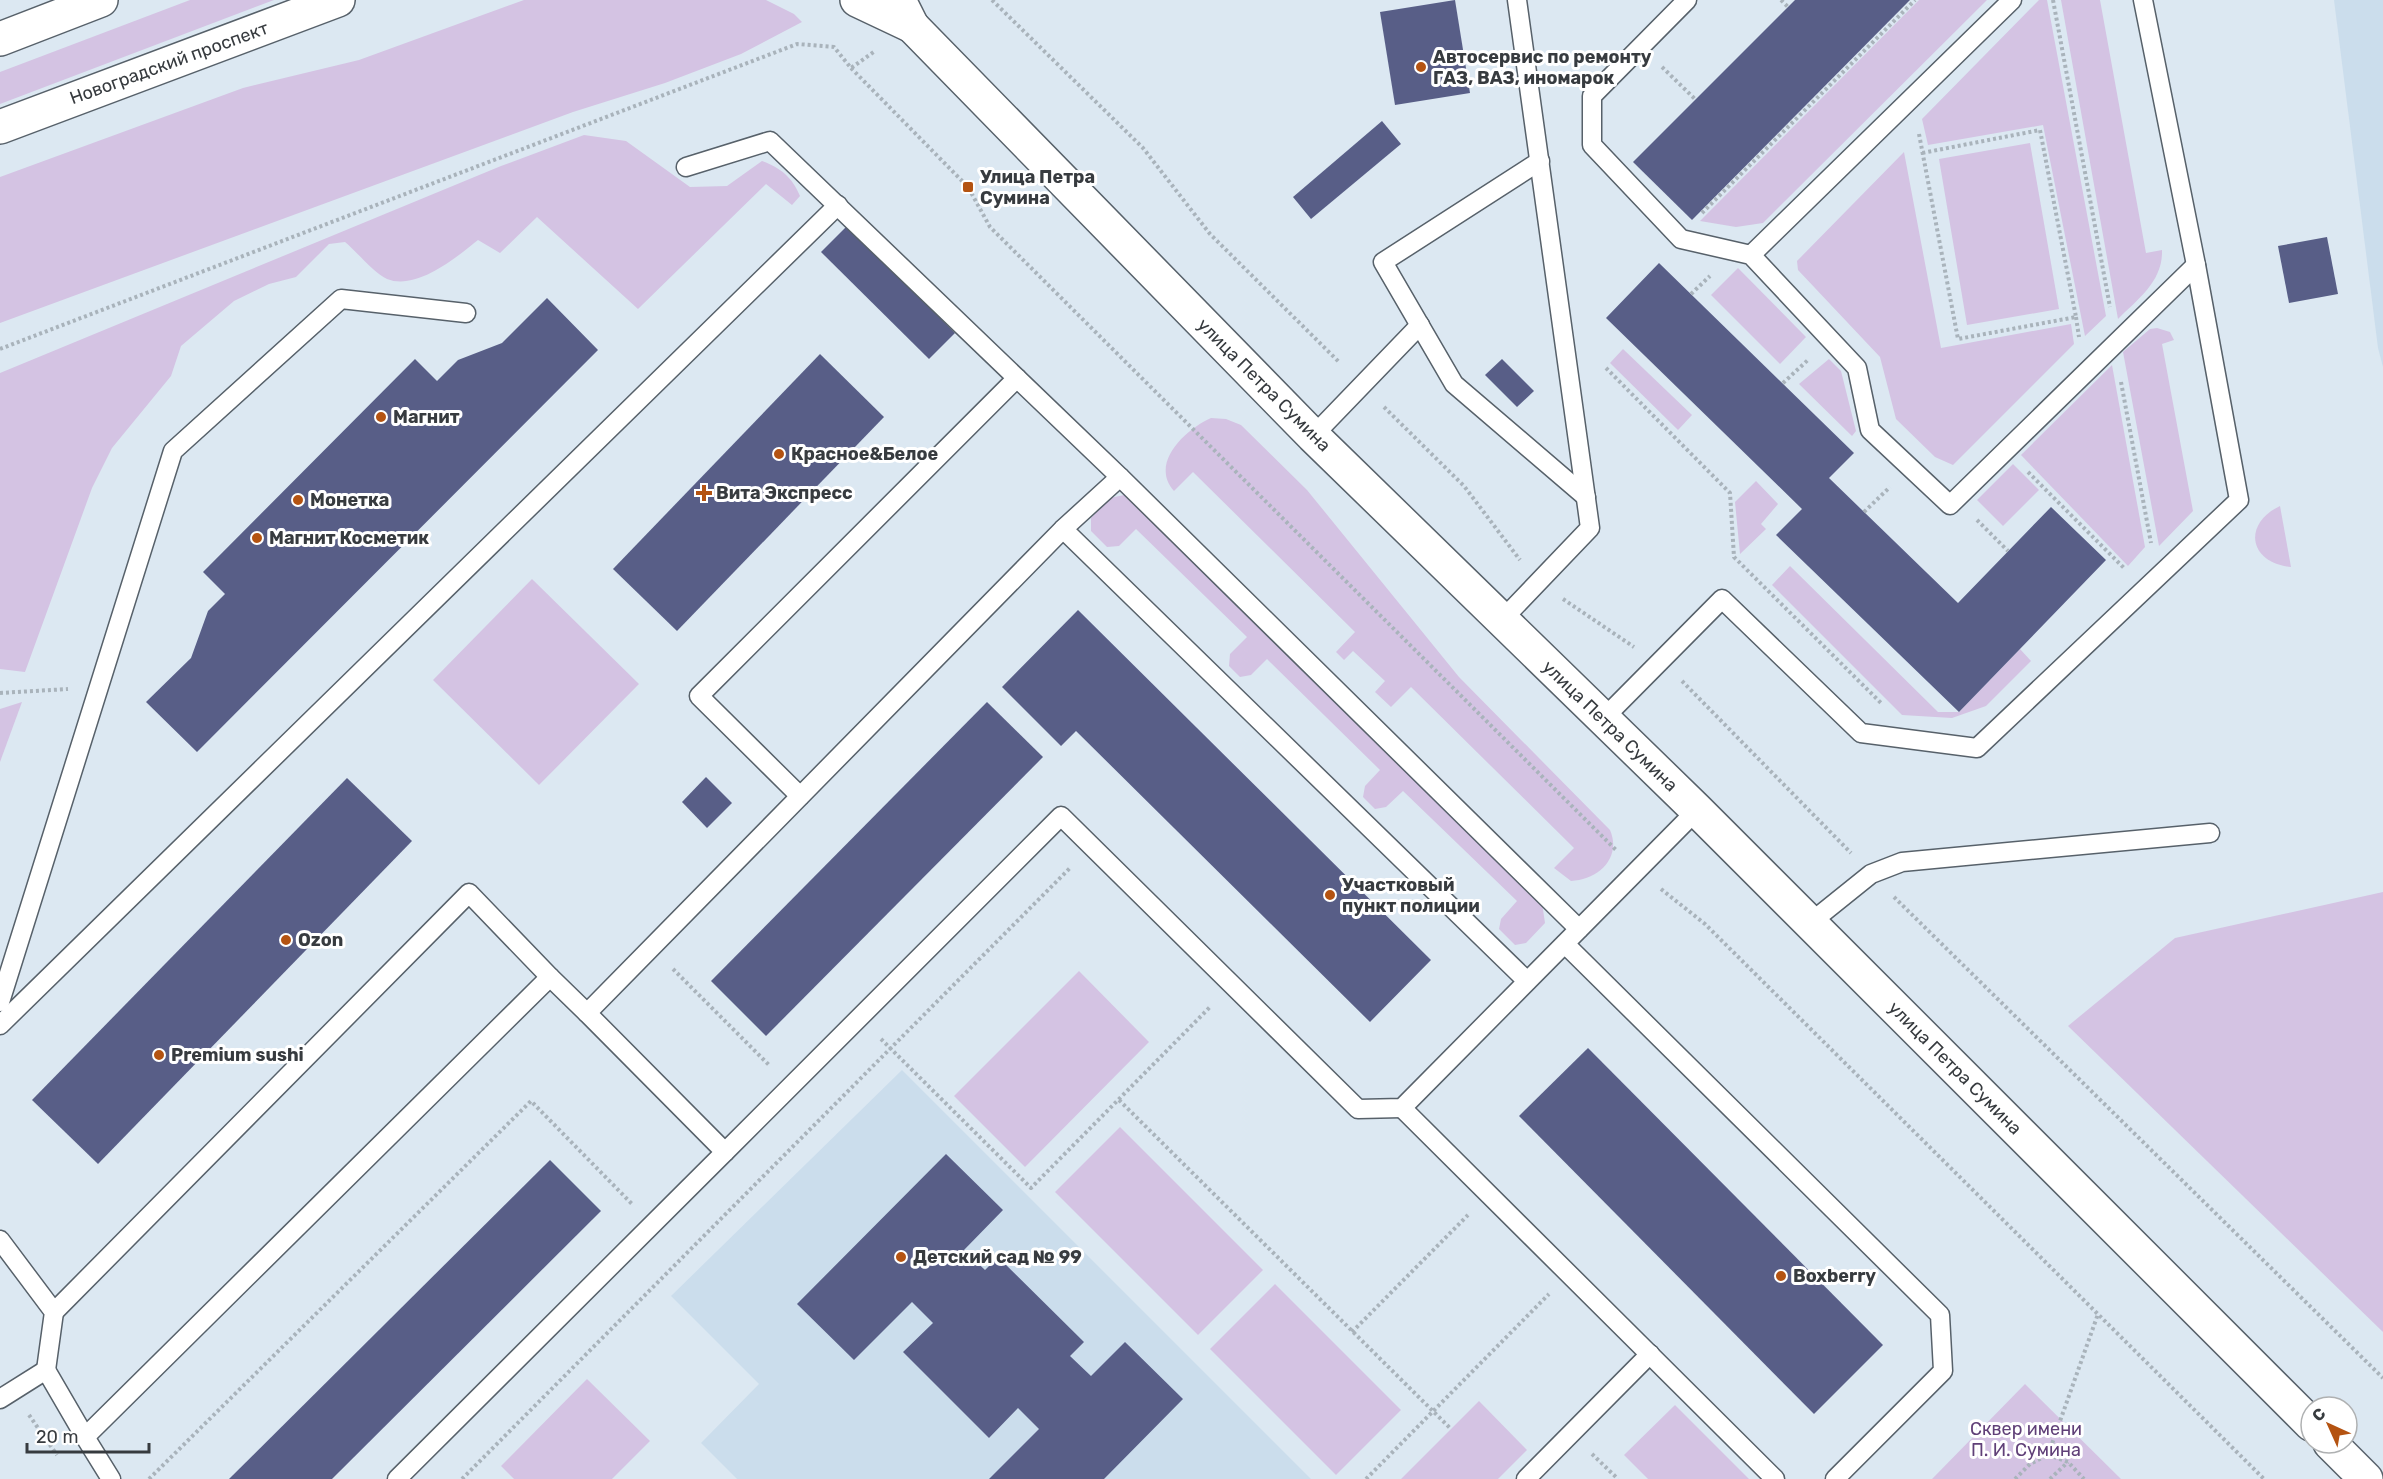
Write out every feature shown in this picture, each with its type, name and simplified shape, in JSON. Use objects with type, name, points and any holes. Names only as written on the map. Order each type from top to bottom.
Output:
[{"type":"street","points":[[0,39],[101,0]]},
{"type":"street","name":"Новоградский проспект","points":[[0,126],[338,0]]},
{"type":"street","points":[[857,0],[905,13]]},
{"type":"street","name":"улица Петра Сумина","points":[[905,13],[1313,436],[1697,810],[2299,1412]]},
{"type":"street","points":[[2342,1455],[2366,1479]]},
{"type":"lane","points":[[1502,620],[1590,528],[1518,0]]},
{"type":"lane","points":[[1687,0],[1592,96],[1592,145],[1681,239],[1751,255],[1857,368],[1870,430],[1950,505],[2196,265]]},
{"type":"lane","points":[[1751,255],[2012,0]]},
{"type":"lane","points":[[1603,719],[1722,599],[1862,733],[1977,748],[2239,500],[2196,265],[2143,0]]},
{"type":"lane","points":[[686,167],[770,141],[1120,477],[1580,929]]},
{"type":"lane","points":[[1540,161],[1383,262],[1454,384],[1586,497]]},
{"type":"lane","points":[[0,1025],[838,205]]},
{"type":"lane","points":[[0,1002],[173,451],[341,299],[466,313]]},
{"type":"lane","points":[[1313,436],[1420,325]]},
{"type":"lane","points":[[800,796],[699,696],[1017,378]]},
{"type":"lane","points":[[587,1013],[1063,529],[1120,477]]},
{"type":"lane","points":[[1063,529],[1527,981]]},
{"type":"lane","points":[[397,1479],[1061,816],[1358,1109],[1402,1108],[1697,810]]},
{"type":"lane","points":[[1810,923],[1870,874],[1902,861],[2210,833]]},
{"type":"lane","points":[[111,1479],[46,1370],[54,1312],[469,893],[725,1152]]},
{"type":"lane","points":[[1565,944],[1940,1315],[1943,1371],[1835,1479]]},
{"type":"lane","points":[[85,1437],[550,977]]},
{"type":"lane","points":[[1402,1108],[1775,1479]]},
{"type":"lane","points":[[0,1240],[54,1312]]},
{"type":"lane","points":[[1526,1479],[1650,1354]]},
{"type":"lane","points":[[6,1395],[46,1370]]},
{"type":"path","points":[[992,0],[1143,148],[1210,234],[1464,486],[1526,567],[1552,592],[1674,673],[1870,874],[2383,1378]]},
{"type":"path","points":[[1781,0],[1788,7]]},
{"type":"path","points":[[1696,219],[1915,0]]},
{"type":"path","points":[[2053,0],[2113,321],[2114,345],[2152,547]]},
{"type":"path","points":[[851,68],[905,13]]},
{"type":"path","points":[[0,348],[797,44],[834,47],[851,68],[968,187],[990,227],[1637,871],[1705,924],[2264,1479]]},
{"type":"path","points":[[1654,59],[1696,100]]},
{"type":"path","points":[[1918,132],[1922,153],[1958,339],[2076,317],[2040,130],[1922,153]]},
{"type":"path","points":[[1606,368],[1730,493],[1734,557],[1888,710]]},
{"type":"path","points":[[2006,450],[2127,572]]},
{"type":"path","points":[[1956,498],[2008,551]]},
{"type":"path","points":[[0,693],[99,687]]},
{"type":"path","points":[[462,1479],[1092,846]]},
{"type":"path","points":[[669,966],[775,1070]]},
{"type":"path","points":[[859,1018],[1031,1188],[1232,985]]},
{"type":"path","points":[[1119,1100],[1450,1429]]},
{"type":"path","points":[[149,1479],[531,1101],[637,1209]]},
{"type":"path","points":[[1352,1332],[1489,1194]]},
{"type":"path","points":[[1366,1479],[1569,1274]]},
{"type":"path","points":[[2015,1479],[2030,1464],[2048,1455],[2098,1314]]},
{"type":"path","points":[[6,1395],[60,1459]]},
{"type":"path","points":[[1590,1451],[1618,1479]]},
{"type":"path","points":[[2048,1455],[2068,1462],[2084,1479]]},
{"type":"path","points":[[2050,1479],[2068,1462]]},
{"type":"shaded area","points":[[2334,0],[2383,0],[2383,367],[2378,348]]},
{"type":"shaded area","name":"Детский сад № 99","points":[[902,1070],[1311,1479],[737,1479],[701,1443],[759,1384],[671,1296]]},
{"type":"green space","points":[[190,0],[274,0],[0,104],[0,72]]},
{"type":"green space","points":[[524,0],[766,0],[794,14],[802,22],[741,54],[665,83],[573,112],[0,323],[0,177],[243,88],[359,60]]},
{"type":"green space","points":[[1919,0],[1987,0],[1763,223],[1736,227],[1700,221]]},
{"type":"green space","points":[[2039,0],[2047,0],[2106,316],[2085,336],[2043,125],[1928,145],[1922,119]]},
{"type":"green space","points":[[2061,0],[2100,0],[2146,253],[2162,250],[2161,261],[2154,280],[2118,319]]},
{"type":"green space","points":[[584,135],[626,141],[690,187],[727,186],[762,161],[785,174],[800,196],[792,205],[766,184],[638,309],[537,217],[500,253],[478,240],[448,263],[410,280],[387,279],[345,242],[329,244],[296,277],[269,284],[234,301],[181,346],[171,376],[112,448],[92,488],[25,672],[0,669],[0,373],[501,166]]},
{"type":"green space","points":[[2030,143],[2059,309],[1967,325],[1939,159]]},
{"type":"green space","points":[[1904,152],[1941,348],[2071,324],[2074,344],[1953,465],[1935,457],[1896,419],[1880,357],[1798,270],[1797,261]]},
{"type":"green space","points":[[1738,268],[1806,337],[1780,364],[1711,295]]},
{"type":"green space","points":[[2157,328],[2170,332],[2174,340],[2162,344],[2193,511],[2159,546],[2123,352],[2150,329]]},
{"type":"green space","points":[[1623,349],[1692,415],[1678,430],[1610,363]]},
{"type":"green space","points":[[1829,359],[1841,371],[1856,431],[1852,436],[1799,384]]},
{"type":"green space","points":[[2112,365],[2145,547],[2128,566],[2021,455]]},
{"type":"green space","points":[[1211,418],[1226,419],[1241,425],[1307,490],[1459,677],[1610,830],[1613,850],[1605,866],[1590,877],[1571,881],[1554,868],[1574,848],[1411,687],[1391,707],[1375,692],[1385,681],[1353,651],[1344,660],[1336,652],[1355,632],[1193,472],[1174,491],[1167,480],[1168,458],[1191,430]]},
{"type":"green space","points":[[2013,464],[2039,490],[2003,526],[1977,500]]},
{"type":"green space","points":[[1756,481],[1778,504],[1761,524],[1766,529],[1740,554],[1735,502]]},
{"type":"green space","points":[[1124,495],[1542,903],[1545,923],[1526,943],[1515,945],[1499,929],[1501,919],[1517,901],[1403,791],[1386,807],[1375,809],[1363,797],[1365,786],[1380,770],[1267,659],[1251,675],[1240,677],[1229,666],[1230,654],[1247,637],[1136,529],[1119,546],[1107,547],[1091,531],[1091,518],[1110,498]]},
{"type":"green space","points":[[2280,506],[2291,567],[2277,564],[2266,558],[2259,551],[2256,542],[2256,532],[2260,523]]},
{"type":"green space","points":[[1790,566],[1938,712],[1959,712],[2020,649],[2031,661],[1986,706],[1952,718],[1902,715],[1772,585]]},
{"type":"green space","points":[[532,579],[639,684],[539,785],[433,680]]},
{"type":"green space","points":[[22,702],[0,762],[0,709]]},
{"type":"green space","points":[[2383,892],[2383,1332],[2068,1026],[2175,938]]},
{"type":"green space","points":[[1079,971],[1149,1042],[1025,1167],[954,1096]]},
{"type":"green space","points":[[1120,1127],[1263,1270],[1198,1335],[1055,1192]]},
{"type":"green space","points":[[1275,1284],[1401,1410],[1336,1475],[1210,1349]]},
{"type":"green space","points":[[587,1379],[650,1441],[612,1479],[514,1479],[501,1466]]},
{"type":"green space","name":"Сквер имени П. И. Сумина","points":[[2025,1384],[2121,1479],[1932,1479]]},
{"type":"green space","points":[[1479,1401],[1527,1450],[1498,1479],[1401,1479]]},
{"type":"green space","points":[[1675,1405],[1749,1479],[1648,1479],[1624,1455]]},
{"type":"building","points":[[1455,0],[1470,93],[1395,105],[1380,12]]},
{"type":"building","points":[[1795,0],[1910,0],[1692,220],[1633,162]]},
{"type":"building","points":[[1382,121],[1401,144],[1311,219],[1293,197]]},
{"type":"building","points":[[847,226],[955,333],[929,359],[821,252]]},
{"type":"building","points":[[2327,237],[2338,294],[2289,303],[2278,246]]},
{"type":"building","points":[[1659,263],[1854,453],[1829,478],[1958,603],[2051,507],[2106,560],[1959,712],[1776,535],[1802,509],[1606,318]]},
{"type":"building","points":[[547,298],[598,350],[197,752],[146,702],[191,658],[208,611],[225,594],[203,572],[415,359],[437,381],[458,360],[502,343]]},
{"type":"building","points":[[820,354],[884,417],[677,631],[613,569]]},
{"type":"building","points":[[1502,359],[1534,391],[1517,407],[1485,375]]},
{"type":"building","points":[[1078,610],[1431,960],[1370,1022],[1076,731],[1061,746],[1002,687]]},
{"type":"building","points":[[987,702],[1043,757],[766,1036],[711,981]]},
{"type":"building","points":[[706,777],[732,803],[707,828],[682,802]]},
{"type":"building","points":[[347,778],[412,841],[98,1164],[32,1100]]},
{"type":"building","points":[[1588,1048],[1883,1345],[1814,1414],[1519,1116]]},
{"type":"building","points":[[946,1154],[1003,1210],[964,1250],[985,1270],[998,1257],[1084,1342],[1070,1356],[1091,1376],[1125,1342],[1183,1399],[1104,1479],[989,1479],[1039,1429],[1018,1408],[989,1438],[903,1352],[933,1323],[912,1302],[854,1360],[797,1304]]},
{"type":"building","points":[[550,1160],[601,1211],[332,1479],[229,1479]]},
{"type":"place","name":"Автосервис по ремонту ГАЗ, ВАЗ, иномарок","points":[[1421,67]]},
{"type":"place","name":"Улица Петра Сумина","points":[[968,187]]},
{"type":"place","name":"Магнит","points":[[381,417]]},
{"type":"place","name":"Красное&Белое","points":[[779,454]]},
{"type":"place","name":"Вита Экспресс","points":[[704,493]]},
{"type":"place","name":"Монетка","points":[[298,500]]},
{"type":"place","name":"Магнит Косметик","points":[[257,538]]},
{"type":"place","name":"Участковый пункт полиции","points":[[1330,895]]},
{"type":"place","name":"Ozon","points":[[286,940]]},
{"type":"place","name":"Premium sushi","points":[[159,1055]]},
{"type":"place","name":"Детский сад № 99","points":[[901,1257]]},
{"type":"place","name":"Boxberry","points":[[1781,1276]]}]
